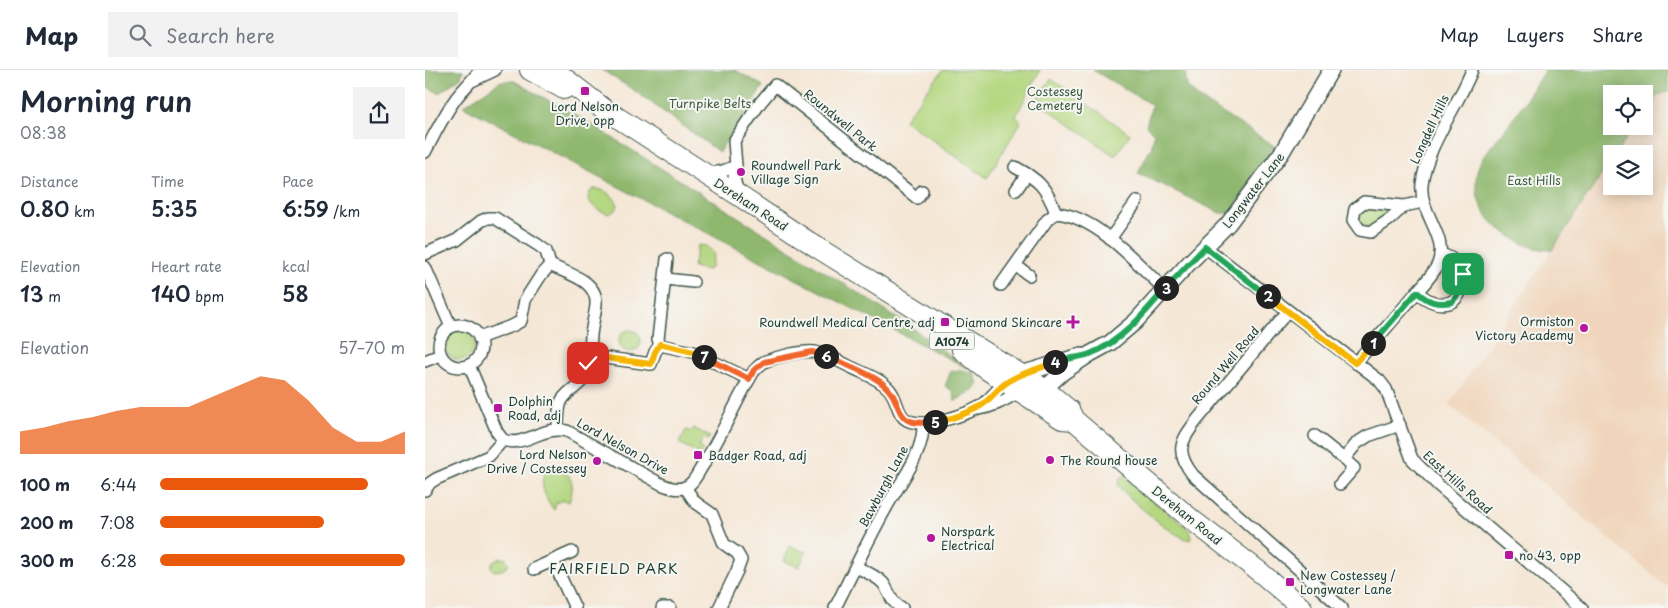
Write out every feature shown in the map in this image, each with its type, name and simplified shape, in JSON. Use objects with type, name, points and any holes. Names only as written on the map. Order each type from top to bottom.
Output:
[{"type":"highway","name":"Dereham Road","points":[[530,70],[604,109],[818,248],[899,298],[1062,419],[1073,420]]},
{"type":"highway","name":"Dereham Road","points":[[553,70],[604,109]]},
{"type":"highway","name":"Dereham Road","points":[[1015,383],[1045,389],[1069,410],[1073,420],[1192,520],[1261,573],[1302,608]]},
{"type":"street","points":[[425,152],[457,96],[472,82],[480,70]]},
{"type":"street","points":[[472,82],[495,70]]},
{"type":"street","name":"Longwater Lane","points":[[1045,389],[1058,376],[1110,343],[1135,322],[1228,224],[1278,159],[1331,70]]},
{"type":"street","name":"Longdell Hills","points":[[1440,254],[1440,240],[1430,222],[1423,202],[1421,187],[1427,163],[1472,70]]},
{"type":"street","name":"Roundwell Park","points":[[738,195],[734,178],[736,166],[734,141],[775,85],[916,198]]},
{"type":"street","points":[[706,174],[736,166]]},
{"type":"street","points":[[1015,167],[1044,188],[1056,213]]},
{"type":"street","points":[[1016,190],[1027,174]]},
{"type":"street","points":[[1110,240],[1137,201]]},
{"type":"street","points":[[1404,206],[1423,202]]},
{"type":"street","points":[[1001,285],[1047,220],[1056,213],[1082,219],[1110,240],[1165,290]]},
{"type":"street","points":[[425,254],[457,240],[481,221],[495,218],[546,251],[550,265],[584,281],[591,287],[595,295],[596,304],[591,336],[591,356],[584,379],[561,402],[558,429]]},
{"type":"street","name":"East Hills Road","points":[[1205,247],[1379,380],[1386,389],[1412,459],[1439,486],[1582,608]]},
{"type":"street","points":[[1355,363],[1417,292],[1437,265],[1440,254],[1453,261],[1463,274],[1463,288],[1452,302],[1440,304],[1426,300],[1417,292]]},
{"type":"street","points":[[660,344],[658,339],[667,259]]},
{"type":"street","points":[[479,338],[514,325],[521,320],[525,300],[541,275],[550,265]]},
{"type":"street","points":[[1016,266],[1029,275]]},
{"type":"street","points":[[425,267],[451,327]]},
{"type":"street","points":[[666,279],[693,282]]},
{"type":"street","name":"Round Well Road","points":[[1288,311],[1183,438],[1181,452],[1185,465],[1193,475],[1342,608]]},
{"type":"street","points":[[461,325],[472,329],[479,338],[481,348],[477,358],[469,365],[458,367],[448,364],[441,355],[439,344],[442,334],[451,327],[461,325]]},
{"type":"street","points":[[591,356],[651,364],[660,344]]},
{"type":"street","points":[[660,344],[693,352],[749,379]]},
{"type":"street","points":[[719,608],[737,571],[746,560],[724,544],[712,514],[695,502],[685,487],[691,484],[712,450],[754,370],[764,362],[792,355],[818,353],[880,382],[894,396],[903,418],[923,424],[976,409],[989,408],[1003,402],[1015,383]]},
{"type":"street","name":"Longwater Lane","points":[[1015,383],[1036,370],[1058,361],[1090,354]]},
{"type":"street","points":[[425,361],[441,355]]},
{"type":"street","points":[[425,490],[436,479],[489,456],[500,446],[503,440],[497,432],[469,365]]},
{"type":"street","name":"Bawburgh Lane","points":[[835,608],[917,452],[923,435],[923,424]]},
{"type":"street","points":[[1344,459],[1357,443],[1368,436],[1400,425]]},
{"type":"street","name":"Lord Nelson Drive","points":[[503,440],[517,442],[548,430],[558,429],[567,431],[661,484],[672,488],[685,487]]},
{"type":"street","points":[[1315,436],[1354,468],[1340,484]]},
{"type":"street","points":[[534,569],[572,552]]},
{"type":"street","points":[[553,561],[575,608]]},
{"type":"street","points":[[856,566],[883,584],[890,598],[902,608]]},
{"type":"street","points":[[662,608],[670,608]]},
{"type":"shaded area","name":"Ormiston Victory Academy","points":[[1668,92],[1668,588],[1449,405],[1603,172],[1603,195],[1653,195],[1653,145],[1622,145],[1628,135],[1653,135],[1653,100],[1658,95]]},
{"type":"green space","points":[[425,70],[463,70],[461,77],[439,93],[425,86]]},
{"type":"green space","name":"Turnpike Belts","points":[[602,70],[735,70],[763,86],[719,152],[635,91]]},
{"type":"green space","points":[[943,70],[1040,70],[1016,116],[1021,122],[987,178],[904,120]]},
{"type":"green space","points":[[1093,70],[1185,70],[1187,86],[1200,99],[1274,146],[1231,213],[1220,213],[1138,173],[1152,146],[1154,134],[1146,126],[1152,105]]},
{"type":"green space","name":"East Hills","points":[[1545,70],[1668,70],[1668,92],[1658,95],[1653,101],[1653,85],[1603,85],[1603,135],[1628,135],[1622,145],[1603,145],[1603,172],[1552,250],[1544,250],[1524,244],[1500,229],[1487,216],[1476,189],[1476,179],[1481,161],[1514,118]]},
{"type":"green space","name":"Costessey Cemetery","points":[[1051,79],[1130,134],[1115,156],[1038,102],[1037,99]]},
{"type":"green space","points":[[501,81],[514,81],[589,123],[849,287],[915,330],[967,368],[463,106]]},
{"type":"green space","points":[[594,189],[606,191],[614,198],[618,205],[616,210],[609,214],[594,206],[588,198],[590,192]]},
{"type":"green space","points":[[1364,206],[1387,210],[1389,213],[1370,228],[1359,223],[1359,211]]},
{"type":"green space","points":[[698,245],[706,246],[714,253],[711,267],[708,270],[693,267]]},
{"type":"green space","points":[[460,330],[471,334],[475,345],[471,356],[460,360],[449,356],[445,345],[449,334]]},
{"type":"green space","points":[[626,330],[634,330],[641,337],[641,345],[634,352],[626,352],[619,345],[619,337]]},
{"type":"green space","points":[[951,371],[973,372],[978,383],[973,391],[955,401],[953,391],[945,386]]},
{"type":"green space","points":[[694,428],[710,437],[708,440],[703,438],[699,447],[703,449],[700,454],[679,443],[686,430],[691,432]]},
{"type":"green space","points":[[551,467],[558,468],[568,474],[572,484],[569,502],[563,500],[556,503],[554,510],[547,500],[543,488],[543,477]]},
{"type":"green space","points":[[1124,476],[1186,527],[1191,533],[1191,540],[1174,533],[1131,499],[1118,485],[1120,478]]},
{"type":"green space","points":[[790,546],[806,552],[799,567],[784,561]]},
{"type":"green space","points":[[500,558],[505,558],[508,566],[502,570],[494,571],[491,567],[492,563]]},
{"type":"place","name":"Lord Nelson Drive, opp","points":[[585,91]]},
{"type":"place","name":"Roundwell Park Village Sign","points":[[741,172]]},
{"type":"place","name":"Roundwell Medical Centre, adj","points":[[945,322]]},
{"type":"place","name":"Diamond Skincare","points":[[1073,322]]},
{"type":"place","name":"Ormiston Victory Academy","points":[[1584,328]]},
{"type":"place","name":"Dolphin Road, adj","points":[[498,408]]},
{"type":"place","name":"Badger Road, adj","points":[[698,455]]},
{"type":"place","name":"The Round house","points":[[1050,460]]},
{"type":"place","name":"Lord Nelson Drive / Costessey","points":[[597,461]]},
{"type":"place","name":"Norspark Electrical","points":[[931,538]]},
{"type":"place","name":"no 43, opp","points":[[1509,555]]},
{"type":"place","name":"New Costessey / Longwater Lane","points":[[1290,582]]},
{"type":"district","name":"FAIRFIELD PARK","points":[[614,568]]},
{"type":"route","points":[[588,363],[591,356],[651,364],[657,347],[660,344],[665,347],[693,352],[749,379],[754,370],[764,362],[812,352],[823,354],[880,382],[894,396],[899,413],[903,418],[923,424],[976,409],[984,404],[994,392],[1020,374],[1058,361],[1090,354],[1110,343],[1150,308],[1205,247],[1355,363],[1417,292],[1426,300],[1440,304],[1452,302],[1463,288],[1463,274]]}]
